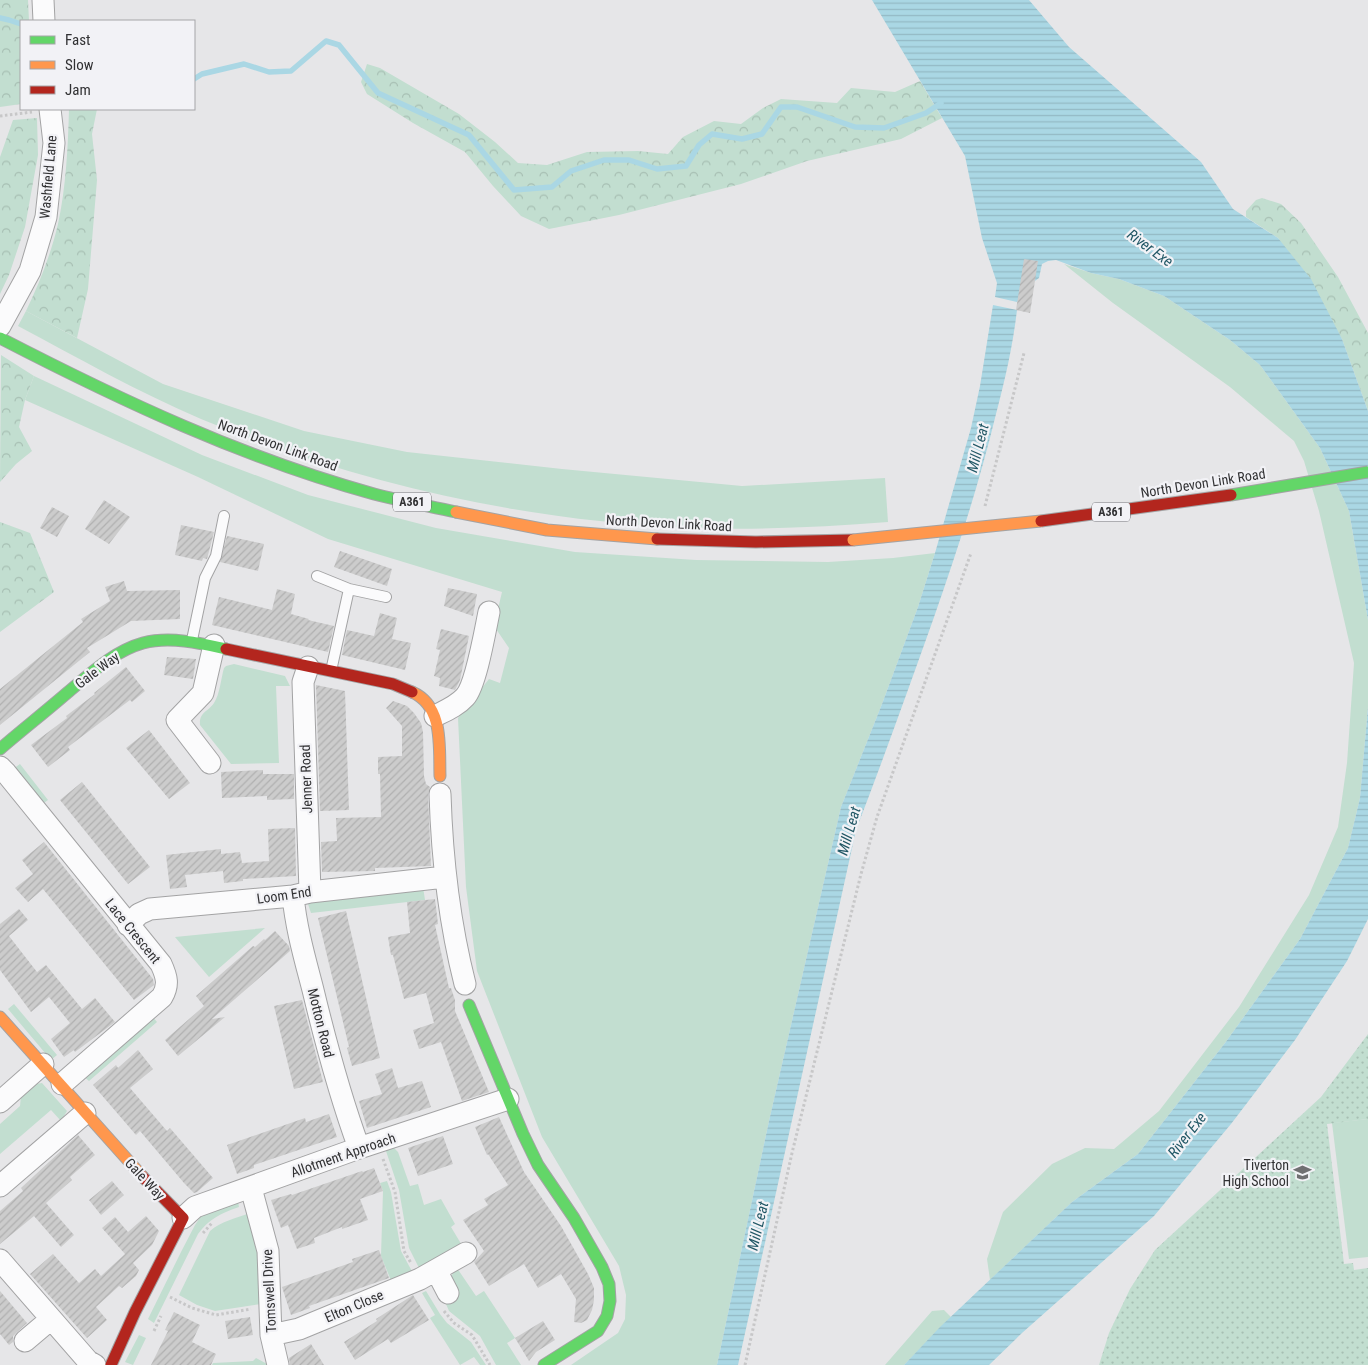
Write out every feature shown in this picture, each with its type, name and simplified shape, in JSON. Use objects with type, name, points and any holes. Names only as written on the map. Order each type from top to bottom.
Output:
[{"type":"main road","name":"North Devon Link Road","points":[[0,338],[106,391],[228,445],[285,466],[376,494],[534,528],[627,537],[726,542],[804,543],[853,540],[934,534],[1173,504],[1368,472]]},
{"type":"main road","name":"Gale Way","points":[[0,750],[100,666],[121,652],[144,644],[192,641],[393,684],[415,693],[426,703],[435,716],[439,729],[440,785]]},
{"type":"main road","points":[[467,994],[508,1099],[538,1165],[574,1218],[610,1284],[610,1301],[607,1316],[598,1330],[544,1365]]},
{"type":"main road","name":"Gale Way","points":[[0,1017],[62,1084],[157,1193],[182,1218]]},
{"type":"main road","points":[[111,1365],[182,1218]]},
{"type":"street","name":"Washfield Lane","points":[[0,326],[30,271],[46,217],[54,143],[50,110]]},
{"type":"street","points":[[435,716],[466,696],[473,678],[489,612]]},
{"type":"street","points":[[210,764],[177,720],[203,693],[214,645]]},
{"type":"street","name":"Jenner Road","points":[[301,894],[303,682],[308,667]]},
{"type":"street","name":"Lace Crescent","points":[[0,767],[161,964],[167,976],[167,988],[162,997],[62,1084]]},
{"type":"street","points":[[440,785],[445,877],[451,922],[467,994]]},
{"type":"street","name":"Loom End","points":[[128,925],[139,914],[150,909],[445,877]]},
{"type":"street","name":"Motton Road","points":[[301,894],[294,912],[339,1092],[359,1148]]},
{"type":"street","points":[[0,1102],[43,1064]]},
{"type":"street","name":"Allotment Approach","points":[[182,1218],[195,1207],[359,1148],[508,1099]]},
{"type":"street","points":[[0,1186],[85,1112]]},
{"type":"street","name":"Tomswell Drive","points":[[251,1188],[268,1251],[271,1335],[278,1365]]},
{"type":"street","name":"Elton Close","points":[[271,1335],[298,1329],[420,1279],[466,1253]]},
{"type":"street","points":[[0,1260],[88,1361],[95,1365]]},
{"type":"street","points":[[436,1270],[448,1293]]},
{"type":"street","points":[[25,1341],[51,1318]]},
{"type":"lane","points":[[192,641],[205,578],[216,556],[224,516]]},
{"type":"lane","points":[[317,576],[349,589],[386,597]]},
{"type":"lane","points":[[331,672],[349,589]]},
{"type":"path","points":[[0,116],[50,110]]},
{"type":"path","points":[[984,510],[1024,354]]},
{"type":"path","points":[[746,1365],[792,1153],[861,874],[877,817],[974,544]]},
{"type":"path","points":[[199,1240],[209,1225],[216,1220]]},
{"type":"path","points":[[167,1303],[171,1296],[192,1308],[216,1315],[269,1306]]},
{"type":"path","points":[[153,1333],[164,1311]]},
{"type":"green space","points":[[0,0],[28,0],[29,20],[20,20],[20,104],[0,107]]},
{"type":"green space","points":[[367,64],[380,68],[459,114],[518,163],[547,165],[587,152],[638,151],[668,154],[683,137],[714,121],[741,124],[763,108],[781,99],[837,103],[851,88],[895,92],[920,81],[942,118],[901,139],[807,161],[741,184],[619,215],[549,229],[521,216],[465,152],[413,123],[367,94],[361,82]]},
{"type":"green space","points":[[69,110],[97,110],[92,134],[97,180],[88,289],[77,338],[26,311],[44,269],[58,224],[65,182]]},
{"type":"green space","points":[[37,118],[38,155],[25,227],[9,275],[0,294],[0,157],[13,120]]},
{"type":"green space","points":[[1262,198],[1281,204],[1301,223],[1338,277],[1368,333],[1368,411],[1342,339],[1278,238],[1246,217],[1246,211],[1256,200]]},
{"type":"green space","points":[[1064,264],[1091,273],[1119,279],[1164,296],[1230,340],[1260,365],[1320,448],[1349,511],[1368,620],[1368,707],[1360,798],[1348,848],[1300,939],[1225,1043],[1138,1154],[1072,1202],[990,1280],[987,1259],[1003,1212],[1052,1164],[1085,1148],[1114,1149],[1159,1111],[1239,1007],[1309,895],[1338,827],[1347,763],[1354,663],[1319,511],[1304,461],[1294,441],[1230,387],[1113,303]]},
{"type":"green space","points":[[26,311],[163,384],[304,431],[407,452],[742,486],[885,478],[888,522],[817,527],[697,528],[570,518],[444,496],[321,463],[201,419],[154,398],[18,326]]},
{"type":"green space","points":[[1,355],[34,376],[25,400],[19,427],[32,451],[16,464],[0,482]]},
{"type":"green space","points":[[34,376],[202,455],[308,495],[436,528],[575,552],[696,560],[828,562],[935,553],[918,607],[841,807],[769,1121],[717,1365],[571,1365],[618,1333],[625,1319],[626,1295],[619,1266],[542,1137],[477,971],[466,887],[458,718],[489,679],[500,683],[509,648],[494,626],[502,592],[328,539],[198,477],[25,400]]},
{"type":"green space","points":[[0,522],[30,533],[54,592],[0,632]]},
{"type":"green space","points":[[234,664],[285,676],[290,686],[276,686],[279,763],[231,764],[200,725],[202,715],[212,706],[216,699],[224,668]]},
{"type":"green space","points":[[20,764],[48,800],[41,805],[13,769]]},
{"type":"green space","points":[[423,887],[425,900],[311,913],[308,904],[313,899]]},
{"type":"green space","points":[[265,928],[209,977],[175,937]]},
{"type":"green space","points":[[14,1004],[57,1055],[51,1060],[8,1009]]},
{"type":"green space","points":[[152,1016],[157,1022],[89,1081],[83,1076]]},
{"type":"green space","name":"Tiverton High School","points":[[1368,1034],[1368,1119],[1327,1124],[1344,1264],[1353,1263],[1354,1270],[1368,1268],[1368,1365],[1099,1365],[1109,1333],[1130,1289],[1155,1250],[1321,1097]]},
{"type":"green space","points":[[42,1083],[67,1111],[61,1121],[51,1110],[0,1154],[0,1124],[20,1106],[21,1096],[36,1084]]},
{"type":"green space","points":[[1368,1119],[1368,1257],[1349,1259],[1332,1123]]},
{"type":"green space","points":[[392,1146],[398,1152],[410,1186],[418,1184],[424,1205],[441,1199],[455,1224],[451,1227],[463,1247],[421,1272],[409,1248],[399,1190],[385,1148]]},
{"type":"green space","points":[[387,1181],[391,1192],[401,1251],[414,1275],[392,1283],[381,1256],[383,1191],[380,1183]]},
{"type":"green space","points":[[238,1202],[239,1207],[216,1217],[198,1234],[154,1323],[148,1319],[201,1216]]},
{"type":"green space","points":[[250,1213],[256,1228],[261,1304],[215,1311],[197,1305],[179,1295],[210,1231],[224,1222]]},
{"type":"green space","points":[[455,1268],[476,1296],[484,1291],[515,1338],[507,1343],[521,1365],[496,1365],[480,1336],[449,1311],[443,1297]]},
{"type":"green space","points":[[426,1291],[447,1323],[471,1342],[486,1365],[480,1365],[474,1357],[460,1365],[430,1318],[435,1315],[422,1293]]},
{"type":"green space","points":[[944,1310],[951,1317],[904,1365],[885,1365],[932,1311]]},
{"type":"green space","points":[[139,1335],[146,1338],[133,1365],[125,1362]]},
{"type":"green space","points":[[256,1358],[269,1365],[212,1365],[213,1363],[253,1361]]},
{"type":"water","name":"River Exe","points":[[872,0],[1029,0],[1069,47],[1201,162],[1233,209],[1278,238],[1311,279],[1342,339],[1368,411],[1368,620],[1349,511],[1320,448],[1260,365],[1230,340],[1164,296],[1119,279],[1091,273],[1056,260],[1042,264],[1039,278],[1032,283],[1017,302],[995,297],[997,283],[982,238],[965,156]]},
{"type":"water","name":"Mill Leat","points":[[993,305],[1017,310],[1003,388],[967,518],[942,594],[856,830],[738,1365],[717,1365],[769,1121],[841,807],[918,607],[935,553],[971,428]]},
{"type":"water","name":"River Exe","points":[[1368,707],[1368,919],[1347,961],[1295,1040],[1231,1124],[1154,1216],[1022,1333],[989,1365],[904,1365],[940,1327],[1072,1202],[1138,1154],[1225,1043],[1300,939],[1348,848],[1360,798]]},
{"type":"building","points":[[1024,259],[1038,261],[1030,313],[1016,310]]},
{"type":"building","points":[[104,500],[130,517],[109,544],[85,529]]},
{"type":"building","points":[[52,507],[69,516],[57,537],[40,528]]},
{"type":"building","points":[[181,525],[214,532],[207,559],[203,558],[202,561],[175,555]]},
{"type":"building","points":[[227,536],[264,544],[258,571],[220,562]]},
{"type":"building","points":[[340,551],[392,569],[387,586],[334,567]]},
{"type":"building","points":[[124,581],[127,591],[180,590],[180,619],[131,621],[87,648],[90,652],[0,725],[0,689],[83,622],[81,619],[110,601],[105,587]]},
{"type":"building","points":[[448,588],[477,594],[473,616],[444,606]]},
{"type":"building","points":[[277,589],[295,594],[291,614],[334,626],[328,652],[212,625],[219,597],[272,610]]},
{"type":"building","points":[[380,613],[397,618],[392,639],[411,643],[405,670],[342,655],[347,630],[374,636]]},
{"type":"building","points":[[441,629],[469,636],[460,680],[455,690],[439,686],[440,678],[434,676],[440,650],[436,649]]},
{"type":"building","points":[[167,657],[196,659],[193,679],[164,675]]},
{"type":"building","points":[[126,667],[145,691],[132,702],[130,700],[68,747],[70,750],[48,767],[31,745],[67,718],[66,716]]},
{"type":"building","points":[[316,685],[345,691],[349,810],[320,811]]},
{"type":"building","points":[[393,701],[407,706],[421,723],[424,776],[426,784],[430,787],[428,795],[431,866],[375,868],[375,871],[322,872],[321,842],[337,841],[336,818],[381,817],[378,757],[402,756],[402,726],[386,708]]},
{"type":"building","points":[[149,730],[190,783],[169,799],[126,748]]},
{"type":"building","points":[[263,770],[263,774],[294,774],[294,799],[267,800],[267,796],[222,798],[221,772]]},
{"type":"building","points":[[82,782],[150,867],[128,884],[60,800]]},
{"type":"building","points":[[295,828],[296,876],[243,879],[243,881],[224,883],[223,871],[185,875],[187,887],[170,889],[166,855],[221,849],[221,854],[240,852],[242,863],[269,861],[268,829]]},
{"type":"building","points":[[44,842],[153,979],[154,985],[134,1000],[43,889],[28,902],[15,888],[33,874],[22,860]]},
{"type":"building","points":[[435,899],[438,924],[435,925],[449,988],[451,988],[455,1000],[455,1011],[489,1092],[462,1101],[441,1042],[419,1049],[413,1030],[434,1023],[426,993],[404,999],[393,955],[391,955],[388,937],[410,933],[407,902]]},
{"type":"building","points":[[19,909],[28,920],[9,936],[37,972],[46,965],[82,1009],[95,998],[115,1022],[75,1052],[74,1050],[64,1057],[51,1039],[70,1023],[49,997],[31,1012],[0,970],[0,924]]},
{"type":"building","points":[[346,911],[380,1058],[352,1066],[318,918]]},
{"type":"building","points":[[275,931],[289,946],[290,951],[212,1019],[225,1017],[178,1056],[165,1040],[204,1006],[196,996],[253,946],[255,947]]},
{"type":"building","points":[[302,1000],[323,1082],[294,1089],[274,1006]]},
{"type":"building","points":[[138,1050],[153,1069],[130,1088],[167,1131],[170,1128],[213,1178],[197,1192],[194,1193],[184,1183],[140,1131],[136,1135],[93,1085],[116,1065],[118,1068]]},
{"type":"building","points":[[392,1068],[398,1088],[422,1081],[431,1107],[367,1128],[359,1101],[382,1094],[375,1074]]},
{"type":"building","points":[[329,1114],[337,1137],[254,1165],[254,1168],[237,1174],[227,1145],[305,1118],[306,1122]]},
{"type":"building","points":[[499,1117],[524,1172],[561,1226],[594,1288],[592,1310],[587,1320],[581,1323],[574,1322],[576,1299],[561,1274],[538,1288],[524,1264],[489,1286],[474,1262],[484,1251],[463,1220],[488,1205],[484,1199],[508,1185],[487,1155],[475,1127]]},
{"type":"building","points":[[78,1135],[95,1155],[70,1177],[72,1180],[46,1203],[74,1235],[61,1247],[34,1216],[0,1244],[0,1211],[23,1191],[21,1188]]},
{"type":"building","points":[[443,1136],[453,1164],[418,1176],[408,1148]]},
{"type":"building","points":[[374,1168],[383,1191],[360,1199],[368,1220],[342,1229],[342,1227],[314,1238],[315,1243],[297,1249],[288,1225],[281,1228],[271,1200]]},
{"type":"building","points":[[112,1181],[124,1195],[101,1215],[89,1200]]},
{"type":"building","points":[[146,1216],[159,1231],[152,1245],[133,1263],[139,1270],[136,1276],[122,1288],[119,1286],[96,1307],[107,1320],[87,1338],[30,1274],[53,1254],[79,1283],[95,1269],[101,1276],[125,1254],[102,1228],[115,1217],[128,1232]]},
{"type":"building","points":[[379,1250],[389,1278],[309,1306],[310,1308],[291,1315],[282,1287],[353,1262],[352,1259]]},
{"type":"building","points":[[0,1291],[27,1323],[13,1336],[13,1342],[9,1345],[0,1334]]},
{"type":"building","points":[[413,1295],[429,1320],[391,1343],[388,1339],[355,1360],[344,1342]]},
{"type":"building","points":[[174,1312],[200,1325],[192,1342],[216,1354],[211,1365],[151,1365],[168,1331],[165,1330]]},
{"type":"building","points":[[250,1317],[253,1335],[228,1339],[225,1321]]},
{"type":"building","points":[[543,1321],[555,1340],[536,1352],[529,1361],[515,1338]]},
{"type":"building","points":[[311,1344],[324,1365],[290,1365],[289,1358]]},
{"type":"waterway","points":[[0,18],[20,24]]},
{"type":"waterway","points":[[195,78],[202,74],[244,64],[269,72],[291,71],[326,41],[339,45],[378,93],[469,135],[514,190],[552,187],[571,171],[604,160],[629,160],[657,169],[686,166],[699,145],[712,134],[742,139],[762,134],[781,107],[797,107],[855,127],[884,128],[926,113],[941,103]]},
{"type":"traffic: fast","points":[[0,338],[183,426],[277,463],[325,480],[374,494],[456,512]]},
{"type":"traffic: fast","points":[[1231,495],[1368,472]]},
{"type":"traffic: fast","points":[[0,749],[112,657],[132,647],[153,641],[174,640],[226,649]]},
{"type":"traffic: fast","points":[[469,1005],[538,1165],[574,1218],[602,1267],[609,1284],[610,1301],[607,1316],[598,1331],[544,1365]]},
{"type":"traffic: slow","points":[[456,512],[547,530],[657,539]]},
{"type":"traffic: slow","points":[[853,540],[1041,521]]},
{"type":"traffic: slow","points":[[412,692],[422,698],[430,707],[435,717],[438,728],[440,776]]},
{"type":"traffic: slow","points":[[0,1017],[142,1176]]},
{"type":"traffic: jam","points":[[1041,521],[1231,495]]},
{"type":"traffic: jam","points":[[657,539],[756,542],[853,540]]},
{"type":"traffic: jam","points":[[226,649],[393,684],[412,692]]},
{"type":"traffic: jam","points":[[111,1365],[135,1312],[183,1218],[142,1176]]},
{"type":"place","name":"Tiverton High School","points":[[1303,1173]]}]
